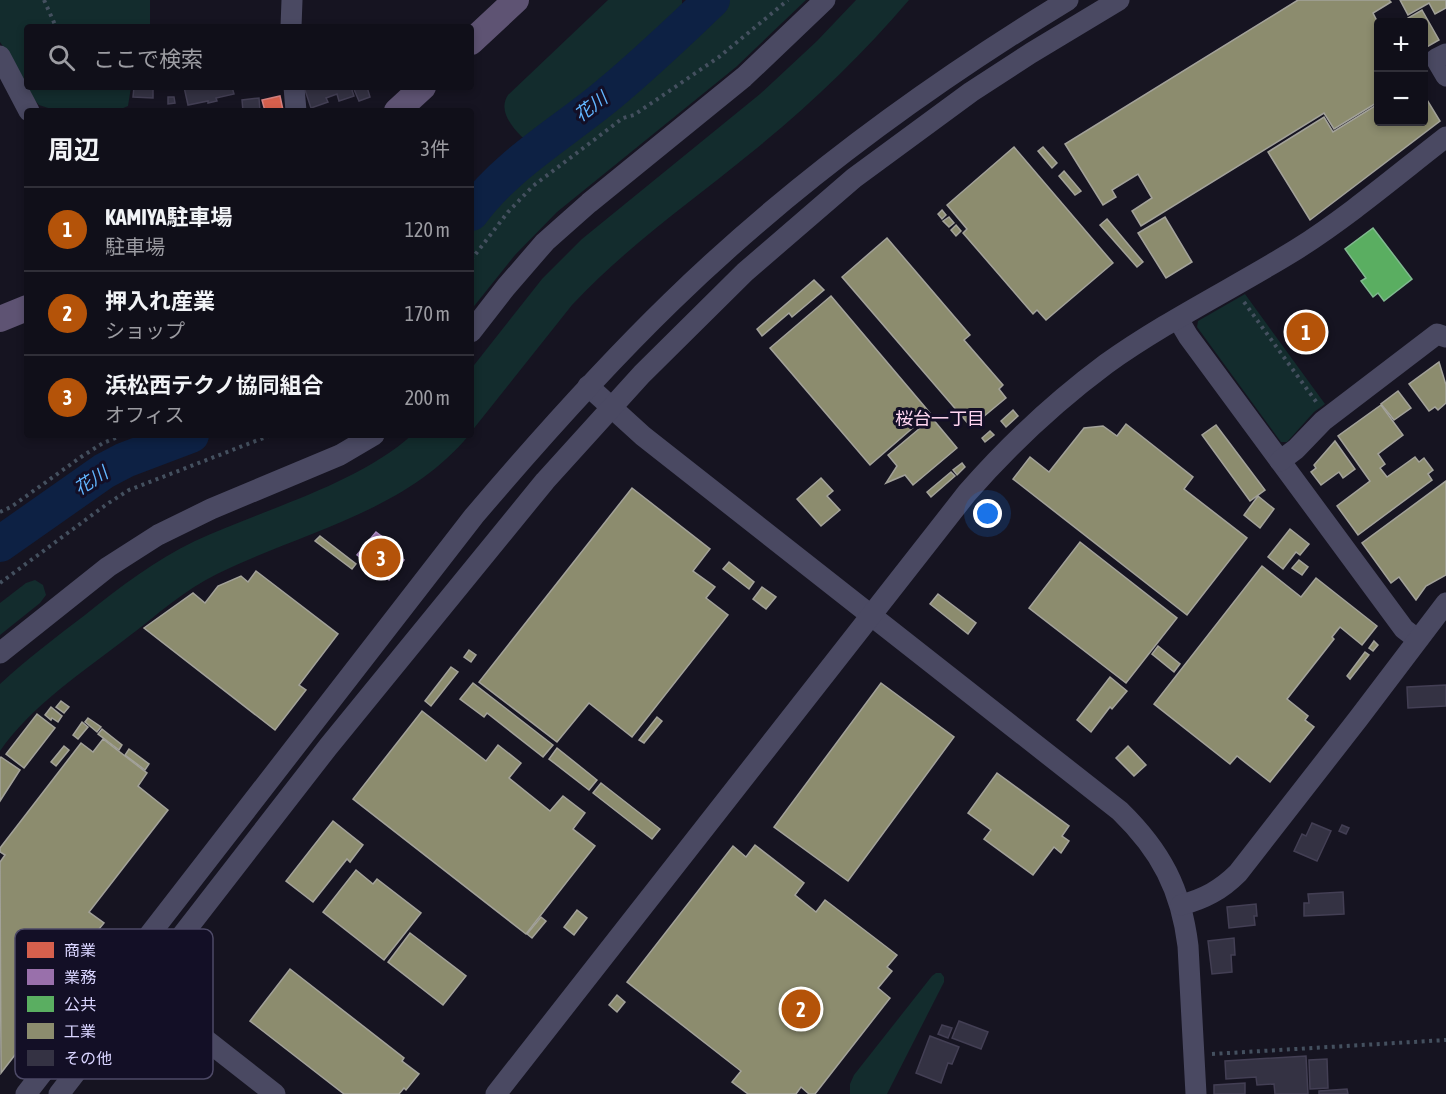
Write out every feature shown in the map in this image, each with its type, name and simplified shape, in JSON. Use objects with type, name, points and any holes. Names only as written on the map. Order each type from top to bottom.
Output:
[{"type":"main road","points":[[474,39],[516,0]]},
{"type":"main road","points":[[400,108],[420,90]]},
{"type":"main road","points":[[0,319],[24,309]]},
{"type":"street","points":[[291,24],[292,0]]},
{"type":"street","points":[[474,328],[545,242],[589,203],[744,77],[825,0]]},
{"type":"street","points":[[154,929],[474,516],[588,386],[672,301],[726,251],[830,164],[896,113],[956,71],[1068,0]]},
{"type":"street","points":[[187,929],[328,747],[545,481],[692,322],[745,272],[854,178],[971,92],[1119,0]]},
{"type":"street","points":[[1446,54],[1436,59],[1446,76]]},
{"type":"street","points":[[0,56],[27,108]]},
{"type":"street","points":[[294,90],[296,108]]},
{"type":"street","points":[[496,1094],[967,494],[1019,437],[1077,386],[1108,363],[1315,237],[1446,137]]},
{"type":"street","points":[[1178,319],[1188,336],[1404,629],[1417,639]]},
{"type":"street","points":[[1280,461],[1296,449],[1328,417],[1437,334],[1446,337]]},
{"type":"street","points":[[588,386],[643,436],[1120,812],[1150,844],[1162,862],[1181,905],[1188,946],[1196,1094]]},
{"type":"street","points":[[0,653],[108,567],[158,534],[340,455],[369,438]]},
{"type":"street","points":[[1181,905],[1214,893],[1238,873],[1446,603]]},
{"type":"street","points":[[213,1045],[275,1094]]},
{"type":"street","points":[[26,1094],[38,1079]]},
{"type":"street","points":[[59,1094],[71,1079]]},
{"type":"path","points":[[44,0],[55,24]]},
{"type":"path","points":[[474,256],[508,212],[533,186],[623,118],[634,114],[710,63],[788,0]]},
{"type":"path","points":[[1233,287],[1328,417]]},
{"type":"path","points":[[0,512],[11,507],[92,450],[117,438]]},
{"type":"path","points":[[0,583],[129,490],[263,438]]},
{"type":"path","points":[[1194,1055],[1446,1040]]},
{"type":"green space","points":[[0,0],[150,0],[150,24],[24,24],[24,84],[0,42]]},
{"type":"green space","points":[[608,0],[682,0],[682,10],[677,18],[643,49],[573,107],[537,135],[529,138],[522,137],[510,123],[505,112],[504,106],[508,95]]},
{"type":"green space","points":[[727,0],[806,0],[736,67],[557,212],[515,255],[474,306],[474,227],[522,173],[625,94]]},
{"type":"green space","points":[[856,0],[909,0],[854,60],[794,117],[637,244],[593,284],[572,305],[474,428],[474,365],[542,279],[582,239],[760,94],[817,41]]},
{"type":"green space","points":[[27,90],[131,90],[128,106],[124,108],[48,108],[39,105]]},
{"type":"green space","points":[[1245,294],[1325,404],[1314,412],[1287,442],[1281,442],[1197,327],[1198,321]]},
{"type":"green space","points":[[408,438],[466,438],[444,461],[415,483],[384,502],[351,518],[250,559],[193,588],[43,704],[13,734],[0,751],[0,684],[111,594],[180,548],[337,482],[389,453]]},
{"type":"green space","points":[[35,580],[43,585],[46,595],[40,603],[0,635],[0,603],[26,583]]},
{"type":"green space","points":[[936,973],[941,973],[944,982],[887,1094],[850,1094],[850,1084],[854,1075]]},
{"type":"building: 商業","points":[[280,96],[283,108],[264,108],[262,100]]},
{"type":"building: 業務","points":[[376,532],[385,539],[382,543],[404,560],[389,580],[357,555]]},
{"type":"building: 公共","points":[[1373,228],[1412,279],[1384,301],[1378,293],[1373,297],[1361,281],[1366,278],[1345,249]]},
{"type":"building: 工業","points":[[1298,0],[1389,0],[1391,2],[1373,13],[1376,18],[1374,104],[1334,129],[1324,113],[1141,226],[1132,211],[1152,198],[1138,174],[1112,190],[1116,197],[1103,205],[1065,144]]},
{"type":"building: 工業","points":[[1400,0],[1446,0],[1446,8],[1435,14],[1429,3],[1408,15]]},
{"type":"building: 工業","points":[[1422,10],[1427,18],[1408,18]]},
{"type":"building: 工業","points":[[1428,21],[1439,40],[1428,46]]},
{"type":"building: 工業","points":[[1428,102],[1440,121],[1310,220],[1268,152],[1324,117],[1333,132],[1374,106],[1374,126],[1428,126]]},
{"type":"building: 工業","points":[[1014,147],[1113,263],[1046,320],[1037,310],[1033,314],[963,233],[967,229],[947,205]]},
{"type":"building: 工業","points":[[1043,147],[1057,163],[1052,168],[1038,151]]},
{"type":"building: 工業","points":[[1064,171],[1081,191],[1075,195],[1059,176]]},
{"type":"building: 工業","points":[[942,210],[946,215],[942,219],[938,214]]},
{"type":"building: 工業","points":[[949,217],[954,223],[949,227],[943,221]]},
{"type":"building: 工業","points":[[1165,217],[1192,262],[1166,278],[1138,233]]},
{"type":"building: 工業","points":[[1107,219],[1143,262],[1137,267],[1100,225]]},
{"type":"building: 工業","points":[[956,225],[961,231],[956,236],[951,230]]},
{"type":"building: 工業","points":[[887,238],[970,335],[964,340],[1003,385],[999,389],[1006,398],[971,427],[842,277]]},
{"type":"building: 工業","points":[[814,280],[824,290],[792,317],[789,313],[762,336],[757,329]]},
{"type":"building: 工業","points":[[831,296],[930,413],[870,465],[770,348]]},
{"type":"building: 工業","points":[[1439,362],[1446,385],[1446,403],[1438,410],[1435,407],[1429,411],[1409,384]]},
{"type":"building: 工業","points":[[1398,391],[1411,408],[1394,420],[1381,404]]},
{"type":"building: 工業","points":[[1381,405],[1403,435],[1378,454],[1385,464],[1380,468],[1387,477],[1415,457],[1419,462],[1424,458],[1433,470],[1428,474],[1432,480],[1358,535],[1337,506],[1370,481],[1338,436]]},
{"type":"building: 工業","points":[[1013,410],[1018,416],[1006,427],[1001,421]]},
{"type":"building: 工業","points":[[932,418],[957,448],[913,485],[905,475],[886,483],[897,466],[888,455]]},
{"type":"building: 工業","points":[[1126,424],[1193,477],[1184,489],[1247,538],[1187,615],[1013,479],[1030,457],[1049,472],[1084,428],[1103,426],[1117,436]]},
{"type":"building: 工業","points":[[1216,425],[1265,490],[1250,501],[1202,435]]},
{"type":"building: 工業","points":[[990,431],[994,435],[985,442],[982,438]]},
{"type":"building: 工業","points":[[1335,441],[1355,469],[1343,478],[1339,472],[1321,485],[1311,472],[1316,468],[1314,465]]},
{"type":"building: 工業","points":[[962,463],[965,467],[957,475],[953,470]]},
{"type":"building: 工業","points":[[951,472],[955,476],[931,497],[927,492]]},
{"type":"building: 工業","points":[[821,478],[833,491],[827,496],[840,510],[821,526],[797,499]]},
{"type":"building: 工業","points":[[1446,481],[1446,575],[1426,586],[1416,600],[1399,577],[1391,583],[1362,543]]},
{"type":"building: 工業","points":[[632,488],[710,549],[693,571],[715,587],[706,598],[728,615],[632,737],[589,703],[557,742],[479,682]]},
{"type":"building: 工業","points":[[1258,496],[1274,509],[1260,528],[1244,515]]},
{"type":"building: 工業","points":[[1290,529],[1309,544],[1300,555],[1296,552],[1283,569],[1268,557]]},
{"type":"building: 工業","points":[[320,536],[356,564],[352,569],[315,541]]},
{"type":"building: 工業","points":[[1080,542],[1177,618],[1126,683],[1029,608]]},
{"type":"building: 工業","points":[[1299,560],[1308,567],[1302,575],[1292,568]]},
{"type":"building: 工業","points":[[729,562],[754,582],[749,589],[723,569]]},
{"type":"building: 工業","points":[[1262,566],[1301,597],[1316,578],[1377,626],[1362,645],[1340,627],[1332,637],[1334,639],[1287,699],[1308,716],[1305,720],[1314,727],[1270,782],[1237,756],[1230,764],[1154,704]]},
{"type":"building: 工業","points":[[256,571],[338,634],[299,685],[306,690],[275,730],[144,628],[193,593],[205,603],[218,586],[241,576],[248,582]]},
{"type":"building: 工業","points":[[762,587],[776,597],[766,609],[753,599]]},
{"type":"building: 工業","points":[[938,594],[976,623],[968,634],[930,604]]},
{"type":"building: 工業","points":[[1374,641],[1378,645],[1373,651],[1369,648]]},
{"type":"building: 工業","points":[[1158,646],[1180,664],[1174,672],[1152,654]]},
{"type":"building: 工業","points":[[469,650],[476,655],[471,662],[464,657]]},
{"type":"building: 工業","points":[[1365,652],[1369,655],[1350,679],[1347,676]]},
{"type":"building: 工業","points":[[451,667],[458,672],[431,706],[425,701]]},
{"type":"building: 工業","points":[[1110,677],[1127,691],[1112,709],[1110,707],[1091,732],[1077,720]]},
{"type":"building: 工業","points":[[473,683],[553,745],[543,757],[487,713],[484,717],[460,699]]},
{"type":"building: 工業","points":[[881,683],[954,737],[848,881],[774,827]]},
{"type":"building: 工業","points":[[61,701],[69,707],[64,713],[56,707]]},
{"type":"building: 工業","points":[[51,707],[62,716],[58,722],[45,715]]},
{"type":"building: 工業","points":[[422,711],[486,761],[498,745],[521,763],[509,778],[550,811],[563,796],[585,813],[573,829],[595,846],[526,934],[353,799]]},
{"type":"building: 工業","points":[[37,714],[55,728],[24,768],[6,754]]},
{"type":"building: 工業","points":[[657,717],[662,721],[644,743],[639,740]]},
{"type":"building: 工業","points":[[88,718],[101,727],[97,732],[85,722]]},
{"type":"building: 工業","points":[[82,722],[88,727],[78,739],[73,735]]},
{"type":"building: 工業","points":[[102,729],[122,745],[119,750],[98,734]]},
{"type":"building: 工業","points":[[103,739],[147,773],[138,786],[168,810],[89,912],[104,923],[99,929],[15,929],[15,1055],[1,1073],[0,862],[5,855],[0,852],[0,848],[81,743],[93,752]]},
{"type":"building: 工業","points":[[64,746],[69,750],[56,766],[51,762]]},
{"type":"building: 工業","points":[[1128,746],[1146,765],[1134,776],[1116,758]]},
{"type":"building: 工業","points":[[557,748],[597,780],[589,790],[549,759]]},
{"type":"building: 工業","points":[[129,749],[149,764],[145,770],[125,755]]},
{"type":"building: 工業","points":[[1,757],[20,770],[0,801],[0,759]]},
{"type":"building: 工業","points":[[997,773],[1069,826],[1062,836],[1069,841],[1061,853],[1054,847],[1033,875],[984,839],[991,830],[968,813]]},
{"type":"building: 工業","points":[[601,783],[660,829],[652,839],[593,793]]},
{"type":"building: 工業","points":[[333,821],[363,845],[350,862],[347,859],[313,902],[286,881]]},
{"type":"building: 工業","points":[[755,845],[804,883],[795,895],[816,912],[825,900],[897,955],[887,967],[892,971],[878,988],[890,998],[815,1094],[809,1094],[801,1087],[796,1094],[748,1094],[732,1082],[741,1071],[627,982],[733,846],[746,857]]},
{"type":"building: 工業","points":[[356,870],[373,884],[377,879],[421,913],[384,960],[323,912]]},
{"type":"building: 工業","points":[[577,910],[587,918],[574,935],[564,927]]},
{"type":"building: 工業","points":[[541,917],[546,921],[532,938],[527,934]]},
{"type":"building: 工業","points":[[410,933],[466,976],[443,1005],[388,962]]},
{"type":"building: 工業","points":[[290,969],[404,1058],[402,1061],[419,1074],[406,1090],[404,1088],[399,1094],[344,1094],[250,1021]]},
{"type":"building: 工業","points":[[617,995],[625,1002],[617,1012],[609,1005]]},
{"type":"building: その他","points":[[134,90],[153,90],[153,98],[133,97]]},
{"type":"building: その他","points":[[185,90],[233,90],[234,94],[216,98],[217,101],[188,105]]},
{"type":"building: その他","points":[[305,90],[352,90],[354,96],[339,101],[337,94],[326,98],[328,102],[311,108]]},
{"type":"building: その他","points":[[354,90],[368,90],[370,97],[359,101]]},
{"type":"building: その他","points":[[168,97],[174,97],[175,103],[168,104]]},
{"type":"building: その他","points":[[259,98],[260,108],[243,108],[242,100]]},
{"type":"building: その他","points":[[1446,685],[1446,706],[1408,708],[1407,687]]},
{"type":"building: その他","points":[[1312,823],[1331,831],[1317,861],[1294,851],[1302,834],[1306,836]]},
{"type":"building: その他","points":[[1342,825],[1349,828],[1346,834],[1339,831]]},
{"type":"building: その他","points":[[1343,892],[1344,914],[1304,916],[1304,903],[1309,903],[1308,894]]},
{"type":"building: その他","points":[[1256,904],[1255,925],[1229,928],[1227,907]]},
{"type":"building: その他","points":[[1234,938],[1235,955],[1231,955],[1232,972],[1212,974],[1208,941]]},
{"type":"building: その他","points":[[959,1021],[988,1032],[981,1049],[952,1038]]},
{"type":"building: その他","points":[[942,1025],[952,1028],[948,1038],[938,1034]]},
{"type":"building: その他","points":[[930,1036],[959,1047],[952,1064],[948,1063],[941,1083],[916,1073]]},
{"type":"building: その他","points":[[1306,1056],[1308,1094],[1275,1094],[1274,1084],[1257,1085],[1256,1077],[1226,1079],[1225,1061]]},
{"type":"building: その他","points":[[1327,1059],[1328,1088],[1310,1089],[1309,1060]]},
{"type":"building: その他","points":[[1245,1083],[1245,1094],[1214,1094],[1214,1085]]},
{"type":"building: その他","points":[[1347,1089],[1348,1094],[1319,1094],[1319,1091]]},
{"type":"waterway","name":"花川","points":[[474,209],[499,181],[531,153],[614,90],[712,0]]},
{"type":"waterway","name":"花川","points":[[0,544],[104,471],[125,460],[183,438]]},
{"type":"place","name":"KAMIYA駐車場","points":[[1306,332]]},
{"type":"place","name":"浜松西テクノ協同組合","points":[[381,558]]},
{"type":"place","name":"押入れ産業","points":[[801,1009]]},
{"type":"district","name":"桜台一丁目","points":[[940,419]]}]
